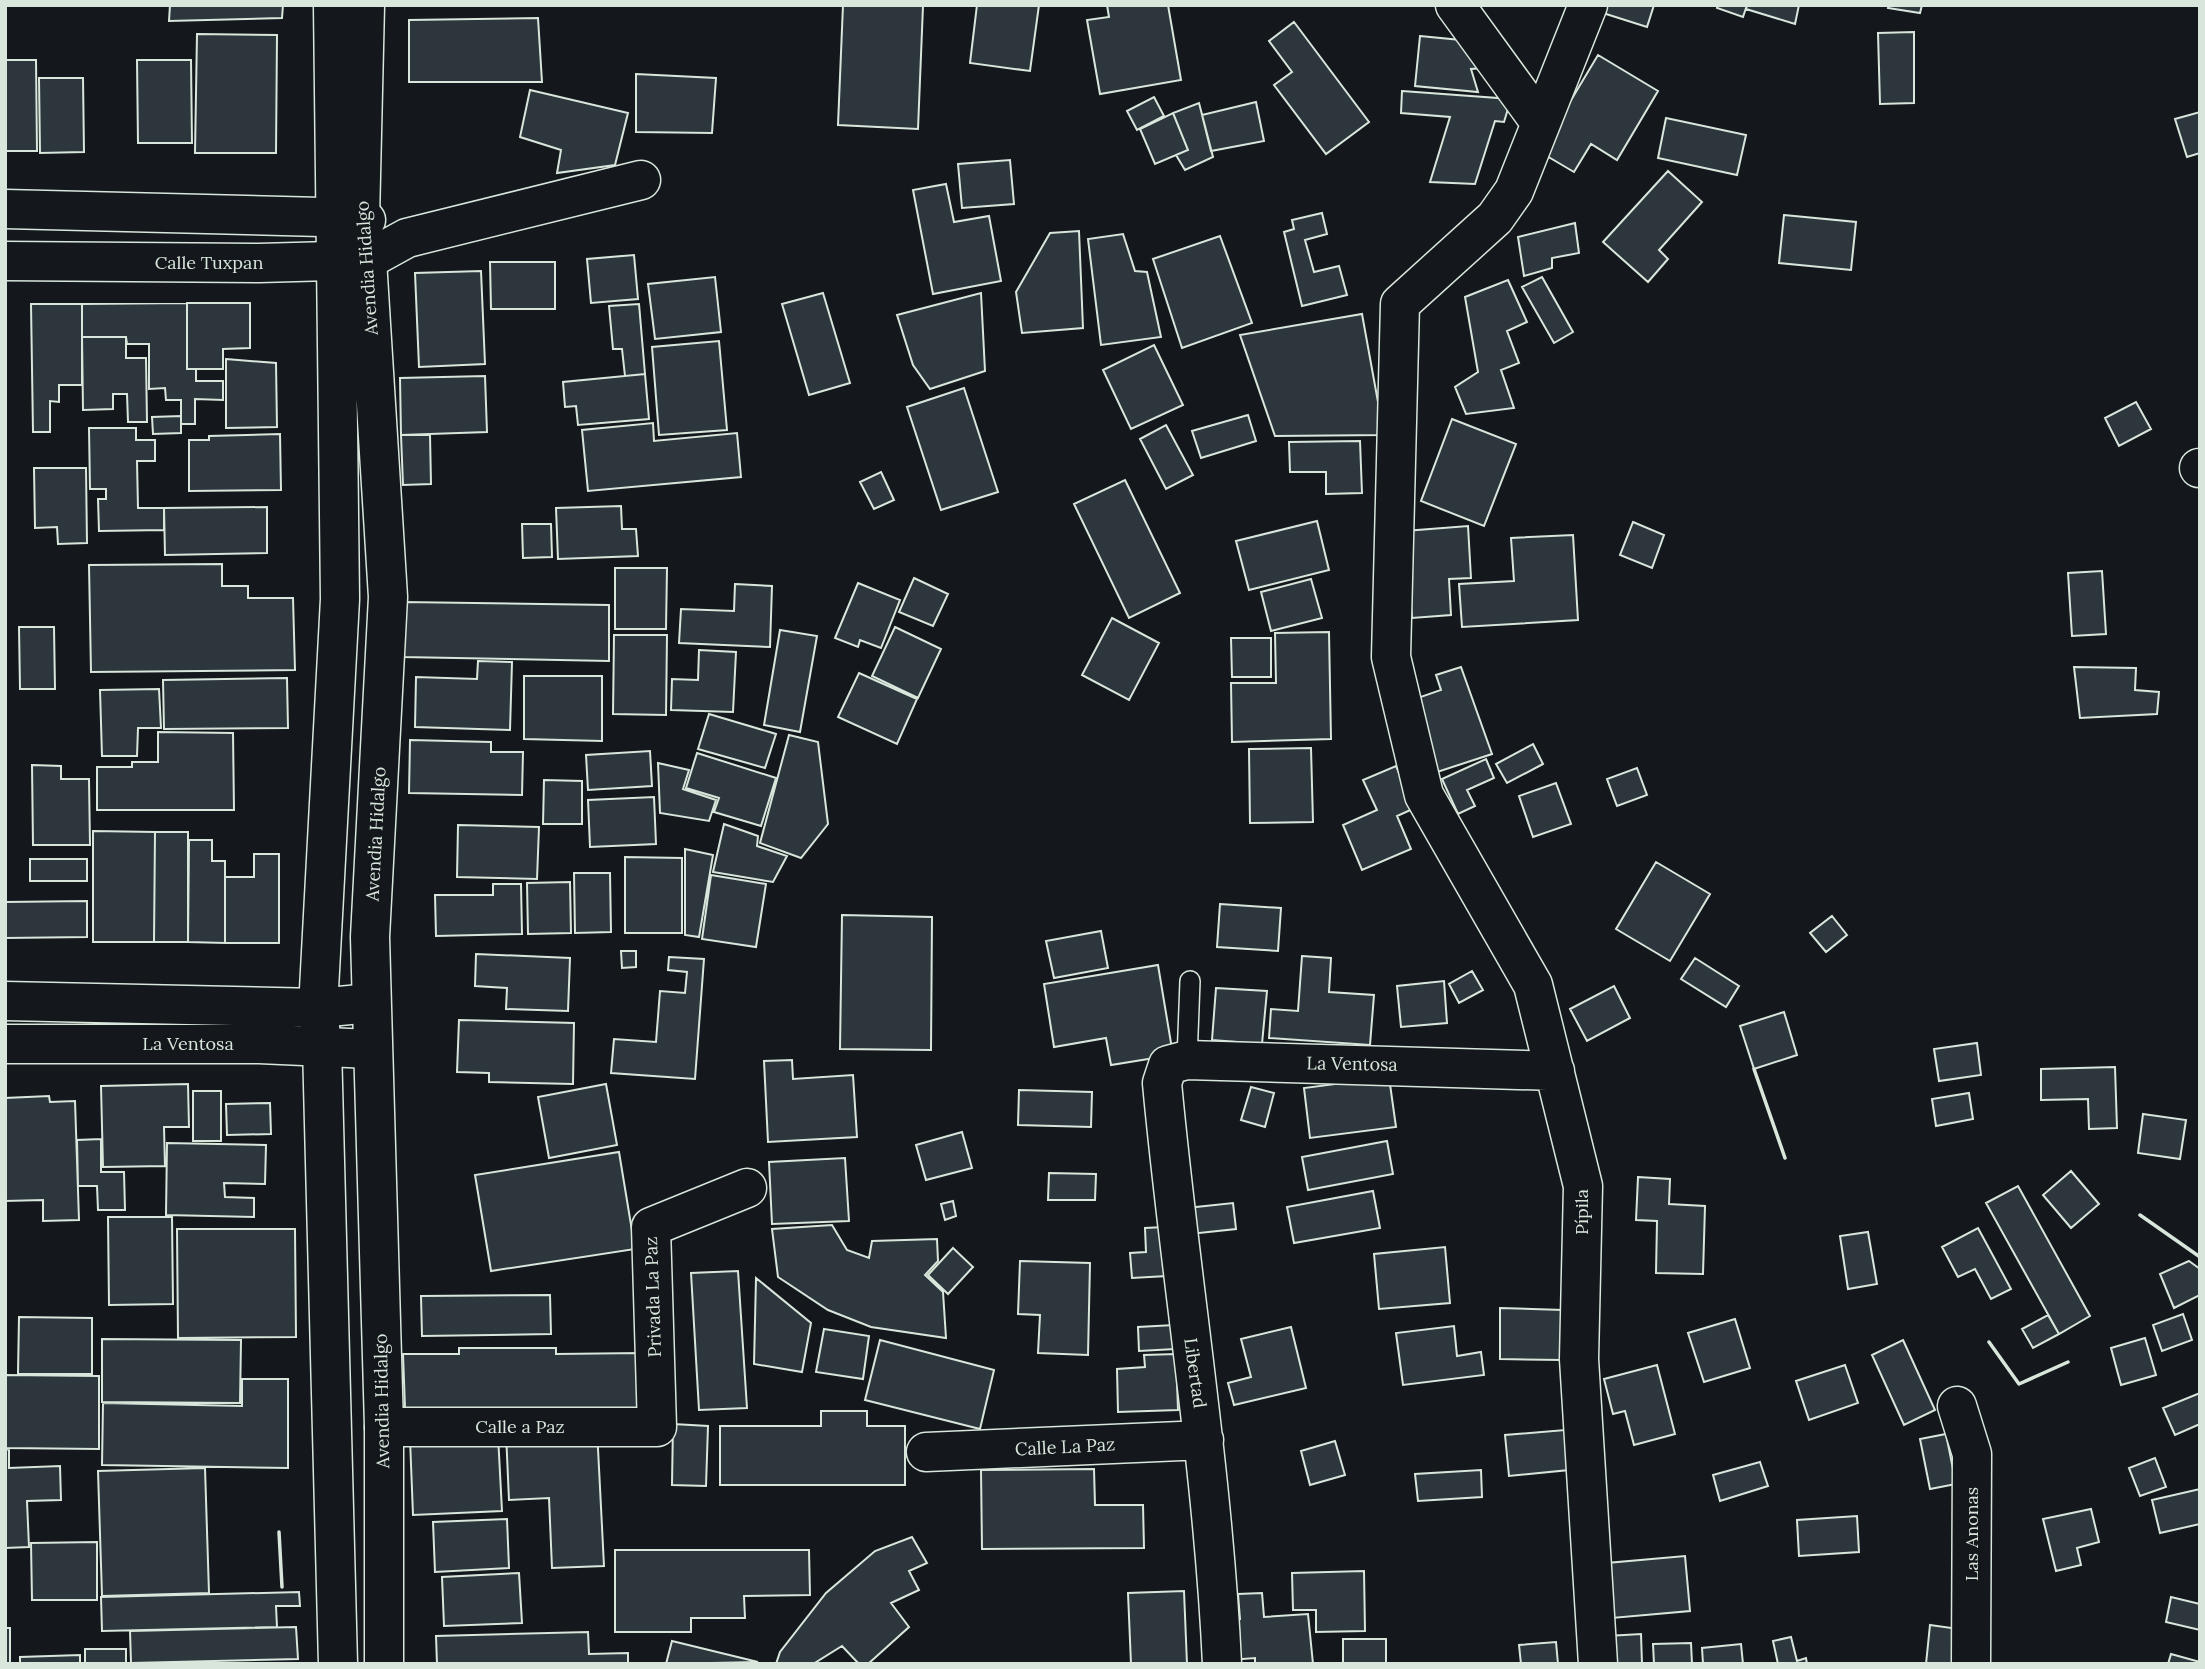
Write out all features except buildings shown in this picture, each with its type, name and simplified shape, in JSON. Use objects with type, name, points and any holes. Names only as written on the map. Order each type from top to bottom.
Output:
[{"type":"street","name":"Avendia Hidalgo","points":[[333,5],[347,218],[388,597],[370,937],[371,1049],[384,1427],[384,1664]]},
{"type":"street","name":"Avendia Hidalgo","points":[[347,218],[365,5]]},
{"type":"street","points":[[1455,5],[1540,122]]},
{"type":"street","name":"Pípila","points":[[1588,5],[1514,191],[1494,218],[1400,304],[1391,657],[1424,794],[1533,985],[1583,1185],[1579,1359],[1598,1664]]},
{"type":"street","name":"Calle Tuxpan","points":[[5,261],[259,263],[351,260],[407,238],[641,180]]},
{"type":"street","points":[[5,209],[347,218],[407,238]]},
{"type":"street","name":"Avendia Hidalgo","points":[[338,1664],[322,1046],[318,1007],[340,599],[351,260]]},
{"type":"street","points":[[5,1001],[318,1007],[371,1003]]},
{"type":"street","name":"La Ventosa","points":[[5,1044],[322,1046],[371,1049]]},
{"type":"street","name":"La Ventosa","points":[[1174,1072],[1555,1071]]},
{"type":"street","name":"Libertad","points":[[1174,1072],[1176,1235],[1204,1440],[1217,1564],[1222,1664]]},
{"type":"street","name":"Privada La Paz","points":[[657,1427],[651,1227],[747,1188]]},
{"type":"street","name":"Las Anonas","points":[[1957,1406],[1972,1454],[1970,1664]]},
{"type":"street","name":"Calle a Paz","points":[[384,1427],[657,1427]]},
{"type":"street","name":"Calle La Paz","points":[[926,1452],[1204,1440]]},
{"type":"lane","points":[[1174,1072],[1190,981]]},
{"type":"wall","points":[[1754,1069],[1785,1158]]},
{"type":"wall","points":[[2140,1215],[2200,1257]]},
{"type":"wall","points":[[1989,1342],[2019,1384],[2068,1362]]},
{"type":"wall","points":[[279,1532],[282,1587]]}]
